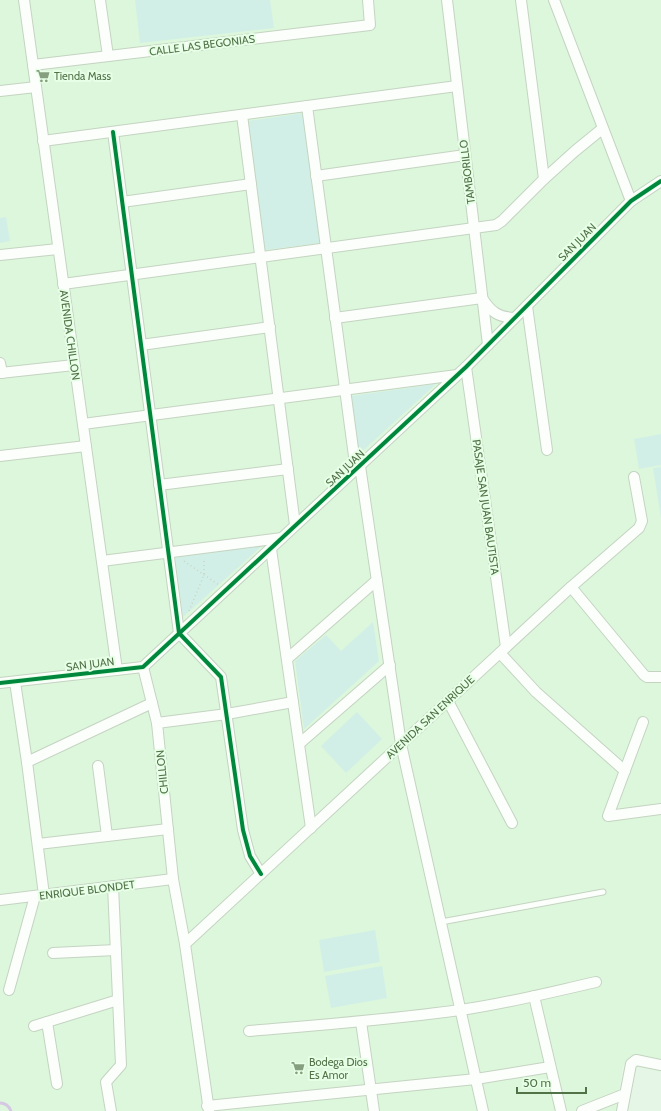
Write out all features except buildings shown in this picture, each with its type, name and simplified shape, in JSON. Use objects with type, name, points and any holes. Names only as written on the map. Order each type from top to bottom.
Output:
[{"type":"street","name":"AVENIDA CHILLON","points":[[24,0],[117,670]]},
{"type":"street","points":[[100,0],[108,56]]},
{"type":"street","name":"CALLE LAS BEGONIAS","points":[[33,65],[370,25],[368,0]]},
{"type":"street","name":"TAMBORILLO","points":[[447,0],[488,345]]},
{"type":"street","points":[[521,0],[544,179]]},
{"type":"street","points":[[554,0],[602,129],[631,201]]},
{"type":"street","points":[[43,141],[457,86]]},
{"type":"street","points":[[0,91],[36,87]]},
{"type":"street","points":[[307,106],[345,390],[377,580],[401,744],[483,1111]]},
{"type":"street","points":[[242,115],[295,526]]},
{"type":"street","points":[[63,284],[496,225],[502,221],[544,179],[602,129]]},
{"type":"street","points":[[112,132],[179,633],[222,677],[243,830],[250,856],[261,874]]},
{"type":"street","points":[[316,176],[465,155]]},
{"type":"street","name":"SAN JUAN","points":[[0,683],[143,667],[458,375],[631,201],[661,181]]},
{"type":"street","points":[[122,202],[251,184]]},
{"type":"street","points":[[0,255],[58,249]]},
{"type":"street","points":[[335,318],[482,298],[488,308],[495,313],[504,317],[514,318]]},
{"type":"street","points":[[527,306],[547,450]]},
{"type":"street","points":[[141,345],[270,327]]},
{"type":"street","points":[[0,363],[1,373],[74,365]]},
{"type":"street","name":"PASAJE SAN JUAN BAUTISTA","points":[[466,367],[503,650]]},
{"type":"street","points":[[83,424],[458,375]]},
{"type":"street","points":[[0,456],[86,446]]},
{"type":"street","points":[[160,485],[288,469]]},
{"type":"street","name":"AVENIDA SAN ENRIQUE","points":[[185,944],[571,587],[639,528],[642,521],[634,477]]},
{"type":"street","points":[[102,561],[282,538]]},
{"type":"street","points":[[271,549],[311,828]]},
{"type":"street","points":[[286,659],[377,580]]},
{"type":"street","points":[[571,587],[644,675],[647,677],[661,677]]},
{"type":"street","points":[[503,650],[536,692],[625,771]]},
{"type":"street","points":[[299,744],[390,664]]},
{"type":"street","name":"CHILLON","points":[[143,667],[157,723],[173,879],[185,944],[208,1109]]},
{"type":"street","points":[[9,990],[39,895],[38,844],[15,682]]},
{"type":"street","points":[[448,701],[512,823]]},
{"type":"street","points":[[157,723],[227,714],[293,702]]},
{"type":"street","points":[[27,762],[152,703]]},
{"type":"street","points":[[643,722],[608,816],[661,809]]},
{"type":"street","points":[[98,766],[106,836]]},
{"type":"street","points":[[38,844],[168,829]]},
{"type":"street","name":"ENRIQUE BLONDET","points":[[0,900],[173,879]]},
{"type":"street","points":[[111,1111],[106,1082],[121,1064],[113,886]]},
{"type":"street","points":[[53,953],[116,950]]},
{"type":"street","points":[[248,1031],[361,1022],[461,1010],[596,982]]},
{"type":"street","points":[[534,996],[560,1111]]},
{"type":"street","points":[[34,1026],[118,1000]]},
{"type":"street","points":[[47,1022],[57,1084]]},
{"type":"street","points":[[361,1022],[374,1111]]},
{"type":"street","points":[[622,1111],[631,1064],[636,1060],[661,1065]]},
{"type":"street","points":[[208,1109],[476,1078],[550,1067]]},
{"type":"street","points":[[582,1111],[625,1094]]},
{"type":"lane","points":[[441,922],[602,892]]},
{"type":"path","points":[[189,611],[204,575],[204,548]]},
{"type":"path","points":[[168,552],[178,557],[226,590]]},
{"type":"shaded area","points":[[0,0],[661,0],[661,1072],[626,1064],[623,1065],[616,1111],[0,1111]]},
{"type":"shaded area","points":[[135,0],[270,0],[274,28],[140,43]]},
{"type":"shaded area","points":[[304,113],[320,243],[265,250],[248,121]]},
{"type":"shaded area","points":[[6,217],[10,241],[0,243],[0,218]]},
{"type":"shaded area","points":[[436,384],[358,455],[351,396]]},
{"type":"shaded area","points":[[661,434],[661,465],[639,469],[634,439]]},
{"type":"shaded area","points":[[661,467],[661,518],[653,468]]},
{"type":"shaded area","points":[[263,545],[183,617],[175,556]]},
{"type":"shaded area","points":[[373,622],[379,661],[304,729],[295,661],[326,635],[341,651]]},
{"type":"shaded area","points":[[357,712],[382,739],[346,773],[321,746]]},
{"type":"shaded area","points":[[375,930],[380,962],[324,972],[319,940]]},
{"type":"shaded area","points":[[382,966],[387,998],[331,1008],[325,976]]},
{"type":"waterway","points":[[0,1103],[7,1105],[11,1111]]},
{"type":"cycle path","points":[[113,132],[179,633],[221,677],[243,830],[250,856],[261,874]]},
{"type":"cycle path","points":[[0,683],[143,667],[466,367],[631,201],[661,181]]},
{"type":"place","name":"Tienda Mass","points":[[43,76]]},
{"type":"place","name":"Bodega Dios Es Amor","points":[[298,1068]]}]
